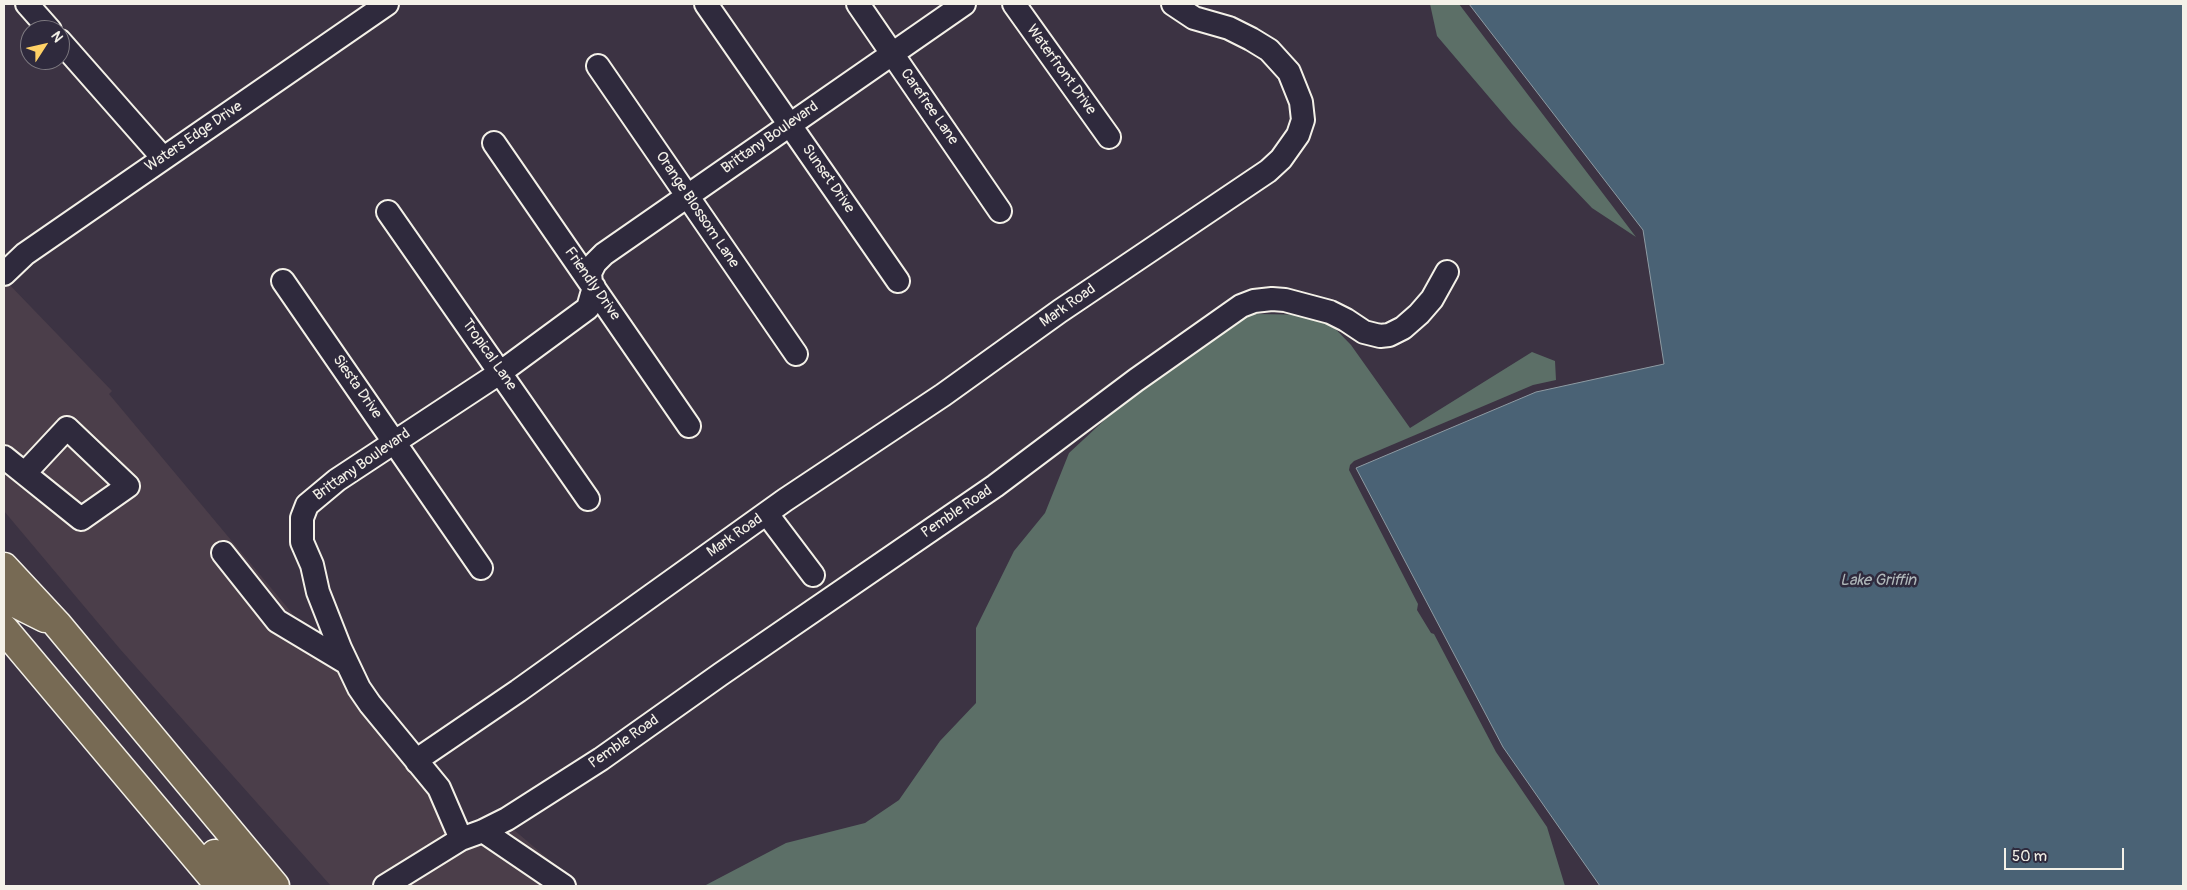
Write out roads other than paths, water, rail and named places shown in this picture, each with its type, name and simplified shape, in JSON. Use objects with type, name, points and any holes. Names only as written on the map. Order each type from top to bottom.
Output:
[{"type":"main road","points":[[4,567],[57,624],[275,886]]},
{"type":"main road","points":[[4,601],[17,604],[57,624]]},
{"type":"main road","points":[[4,629],[220,886]]},
{"type":"main road","points":[[142,793],[176,812],[188,823],[242,886]]},
{"type":"street","points":[[27,4],[41,20]]},
{"type":"street","name":"Waters Edge Drive","points":[[4,274],[26,254],[387,4]]},
{"type":"street","name":"Sunset Drive","points":[[706,4],[898,280]]},
{"type":"street","name":"Carefree Lane","points":[[858,4],[1000,211]]},
{"type":"street","name":"Brittany Boulevard","points":[[417,762],[370,704],[359,688],[347,663],[318,592],[312,565],[302,542],[302,518],[307,505],[319,494],[501,372],[588,308],[593,285],[590,273],[595,263],[604,254],[964,4]]},
{"type":"street","name":"Waterfront Drive","points":[[1014,4],[1109,137]]},
{"type":"street","name":"Mark Road","points":[[417,762],[424,755],[518,691],[767,514],[943,395],[1060,311],[1268,171],[1281,160],[1298,135],[1303,120],[1303,108],[1298,91],[1289,72],[1269,50],[1229,28],[1194,18],[1173,4]]},
{"type":"street","points":[[70,52],[163,158]]},
{"type":"street","name":"Orange Blossom Lane","points":[[598,66],[796,354]]},
{"type":"street","name":"Friendly Drive","points":[[494,143],[689,426]]},
{"type":"street","name":"Tropical Lane","points":[[388,212],[588,499]]},
{"type":"street","name":"Pemble Road","points":[[461,839],[483,832],[507,819],[601,758],[995,486],[1136,380],[1241,306],[1254,301],[1285,300],[1330,312],[1364,332],[1380,336],[1389,335],[1403,328],[1419,314],[1432,299],[1446,272]]},
{"type":"street","name":"Siesta Drive","points":[[282,281],[481,568]]},
{"type":"street","points":[[4,457],[81,519],[128,486],[68,428],[25,473]]},
{"type":"street","points":[[767,514],[814,575]]},
{"type":"street","points":[[223,553],[277,621],[347,663]]},
{"type":"street","points":[[385,886],[412,879],[461,839],[439,788],[417,762]]},
{"type":"street","points":[[483,832],[564,886]]},
{"type":"water","name":"Lake Griffin","points":[[1469,4],[2183,4],[2183,886],[1600,886],[1503,747],[1356,468],[1536,392],[1664,364],[1643,230]]}]
